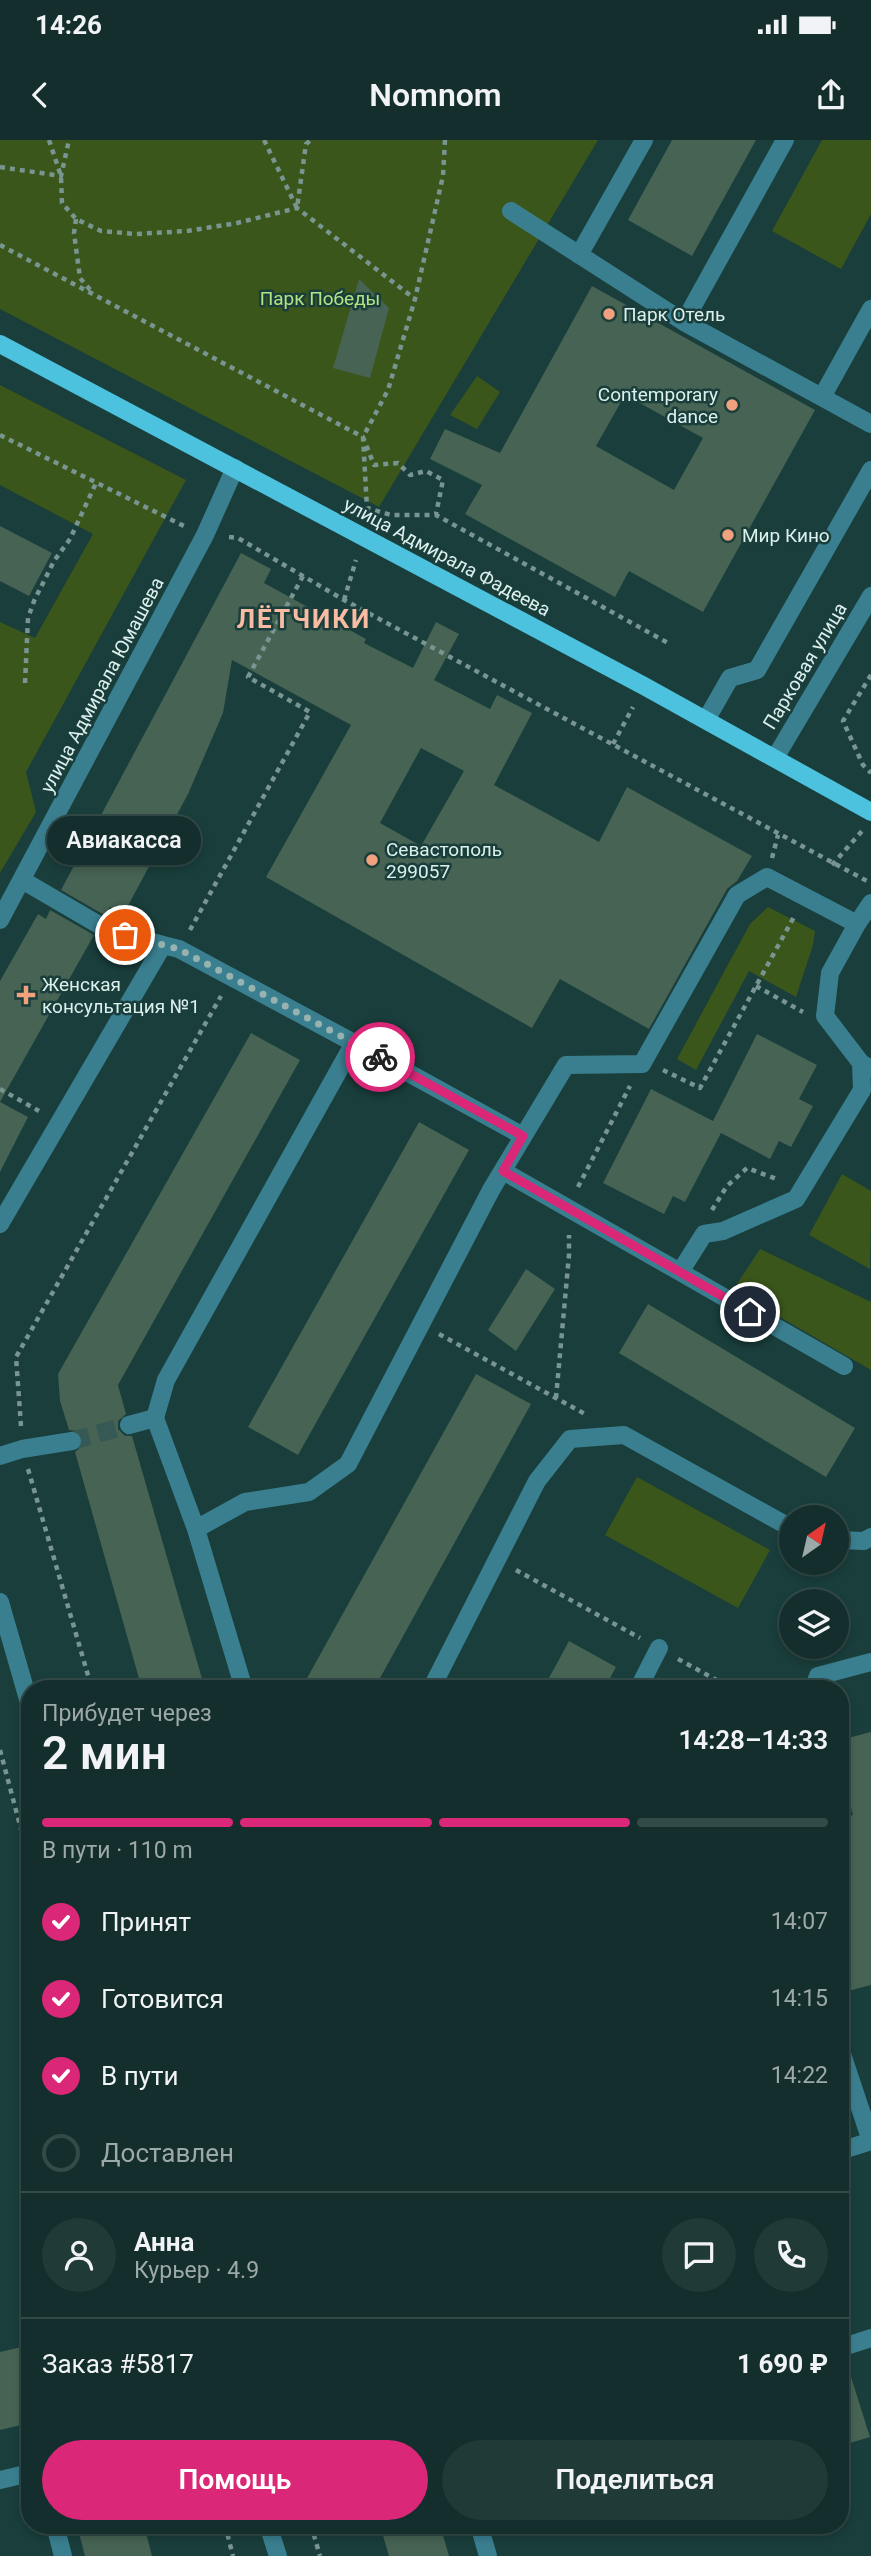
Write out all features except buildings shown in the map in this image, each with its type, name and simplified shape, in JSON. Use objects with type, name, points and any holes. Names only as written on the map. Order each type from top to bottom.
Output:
[{"type":"main road","name":"улица Адмирала Фадеева","points":[[0,344],[706,720],[871,812]]},
{"type":"street","points":[[579,255],[643,140]]},
{"type":"street","points":[[684,322],[785,140]]},
{"type":"street","points":[[511,211],[684,322],[871,424]]},
{"type":"street","points":[[822,397],[871,309]]},
{"type":"street","name":"улица Адмирала Юмашева","points":[[0,920],[205,535],[235,468]]},
{"type":"street","points":[[706,720],[730,678],[757,670],[871,470]]},
{"type":"street","name":"Парковая улица","points":[[775,758],[871,596]]},
{"type":"street","points":[[196,1529],[245,1502],[309,1492],[348,1464],[503,1171],[566,1065],[642,1064],[737,895],[767,877],[857,924]]},
{"type":"street","points":[[22,880],[106,929],[171,947],[232,977],[523,1136]]},
{"type":"street","points":[[680,1272],[704,1234],[723,1231],[796,1199],[862,1090],[866,1066],[825,1016],[830,973],[871,903]]},
{"type":"street","points":[[0,1224],[59,1122],[171,947]]},
{"type":"street","points":[[241,1680],[196,1529],[155,1418],[166,1380],[354,1043]]},
{"type":"street","points":[[503,1171],[844,1366]]},
{"type":"street","points":[[129,1425],[155,1418]]},
{"type":"street","points":[[436,1680],[537,1481],[570,1439],[624,1435],[779,1521]]},
{"type":"street","points":[[0,1457],[22,1449],[72,1441]]},
{"type":"street","points":[[849,1540],[864,1541],[871,1536]]},
{"type":"street","points":[[1,1610],[22,1680]]},
{"type":"street","points":[[643,1680],[659,1648]]},
{"type":"street","points":[[822,1680],[871,1662]]},
{"type":"street","points":[[849,2075],[871,2141],[849,2148]]},
{"type":"street","points":[[849,2344],[871,2338]]},
{"type":"street","points":[[0,2480],[21,2475]]},
{"type":"street","points":[[57,2534],[63,2556]]},
{"type":"street","points":[[271,2534],[278,2556]]},
{"type":"street","points":[[481,2534],[488,2556]]},
{"type":"path","points":[[49,140],[61,176]]},
{"type":"path","points":[[69,140],[61,176],[62,203],[76,219],[100,231],[136,234],[199,229],[297,208]]},
{"type":"path","points":[[264,140],[297,208],[415,299]]},
{"type":"path","points":[[297,208],[306,144],[310,140]]},
{"type":"path","points":[[445,140],[443,176],[415,299],[388,390],[363,437],[367,508],[391,515],[436,515],[668,643]]},
{"type":"path","points":[[0,167],[61,176]]},
{"type":"path","points":[[76,219],[74,233],[80,278],[95,295]]},
{"type":"path","points":[[0,245],[363,437],[374,465],[398,463],[410,475],[426,471],[443,480],[436,515]]},
{"type":"path","points":[[0,435],[205,535],[238,538],[344,600],[832,865],[871,883]]},
{"type":"path","points":[[24,683],[28,618],[34,601],[54,561],[70,539],[96,483]]},
{"type":"path","points":[[344,600],[356,560]]},
{"type":"path","points":[[171,947],[310,712],[248,677],[303,576]]},
{"type":"path","points":[[871,675],[843,721],[863,765],[871,773]]},
{"type":"path","points":[[613,744],[633,707]]},
{"type":"path","points":[[832,865],[862,831]]},
{"type":"path","points":[[767,877],[778,835]]},
{"type":"path","points":[[657,1067],[700,1088],[799,908]]},
{"type":"path","points":[[89,1680],[22,1449],[16,1357],[232,977]]},
{"type":"path","points":[[756,986],[803,1013],[805,1003]]},
{"type":"path","points":[[556,1398],[569,1255],[568,1208],[629,1087]]},
{"type":"path","points":[[0,1089],[59,1122]]},
{"type":"path","points":[[710,1214],[727,1186],[747,1168],[791,1185]]},
{"type":"path","points":[[420,1324],[590,1416]]},
{"type":"path","points":[[496,1560],[717,1680]]},
{"type":"path","points":[[0,1750],[21,1829]]},
{"type":"path","points":[[227,2534],[233,2556]]},
{"type":"path","points":[[314,2534],[320,2556]]},
{"type":"green space","name":"Парк Победы","points":[[0,140],[598,140],[379,507],[0,309]]},
{"type":"green space","points":[[822,140],[871,140],[871,214],[841,269],[772,231]]},
{"type":"green space","points":[[477,376],[500,392],[477,429],[450,415]]},
{"type":"green space","points":[[0,385],[186,480],[26,772],[36,812],[0,873],[0,622],[35,638],[93,534],[0,485]]},
{"type":"green space","points":[[768,907],[815,931],[796,997],[749,971],[696,1070],[677,1059],[750,924]]},
{"type":"green space","points":[[842,1174],[871,1191],[870,1269],[809,1235]]},
{"type":"green space","points":[[760,1249],[871,1302],[871,1370],[733,1290]]},
{"type":"green space","points":[[637,1477],[770,1550],[738,1608],[605,1535]]},
{"type":"tunnel","points":[[72,1441],[129,1425]]},
{"type":"way so far","points":[[125,935],[179,949],[380,1057]]},
{"type":"place","name":"Парк Отель","points":[[609,314]]},
{"type":"place","name":"Contemporary dance","points":[[732,405]]},
{"type":"place","name":"Мир Кино","points":[[728,535]]},
{"type":"place","name":"Севастополь 299057","points":[[372,860]]},
{"type":"place","name":"Авиакасса","points":[[125,935]]},
{"type":"place","name":"Женская консультация №1","points":[[26,995]]},
{"type":"district","name":"ЛЁТЧИКИ","points":[[304,619]]},
{"type":"route","points":[[380,1057],[523,1136],[503,1171],[750,1312]]}]
